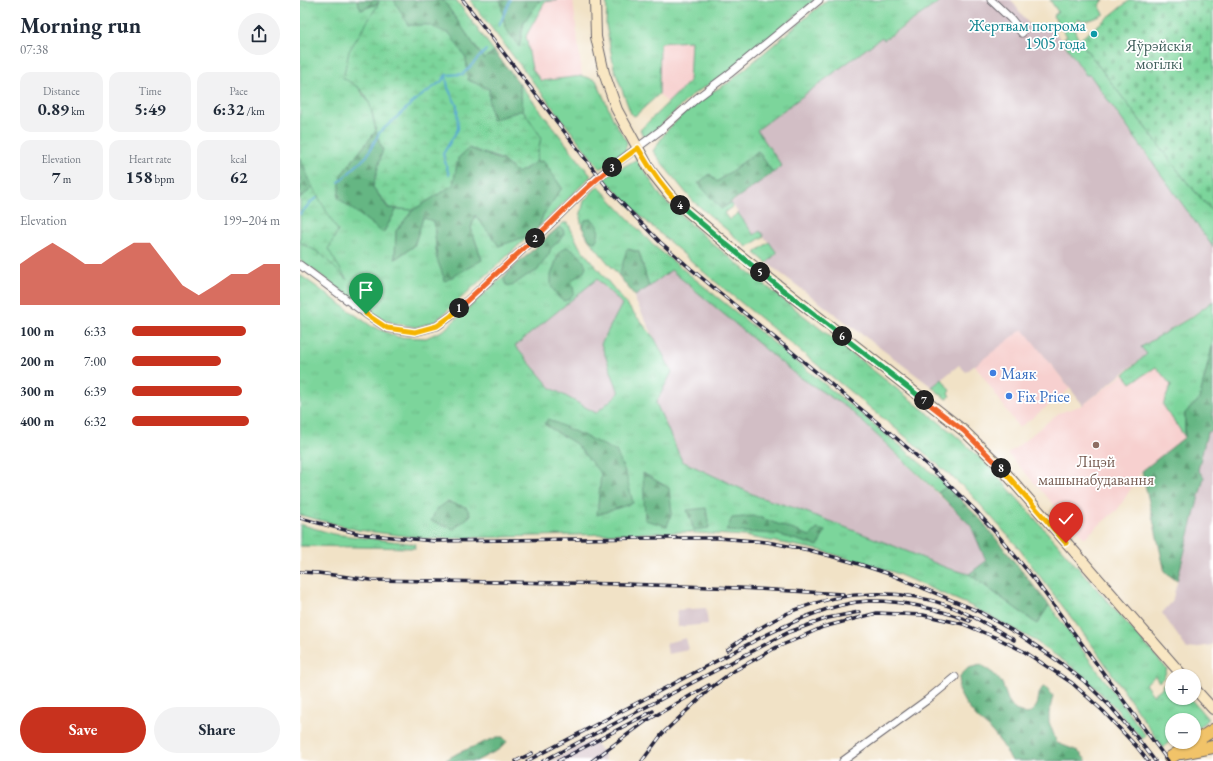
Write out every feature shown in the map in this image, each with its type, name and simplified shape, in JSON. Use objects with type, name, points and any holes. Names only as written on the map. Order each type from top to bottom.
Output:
[{"type":"main road","points":[[1213,730],[1173,756],[1213,747]]},
{"type":"street","points":[[595,0],[596,37],[604,73],[617,110],[650,170],[669,194],[748,262],[969,436],[997,464],[1177,669]]},
{"type":"street","points":[[300,265],[387,328],[415,332],[437,326],[451,316],[547,228],[598,177],[661,130],[697,98],[729,74],[819,0]]},
{"type":"street","points":[[991,0],[1011,19],[1022,33]]},
{"type":"street","points":[[843,761],[928,700],[955,678]]},
{"type":"street","points":[[1201,696],[1213,709]]},
{"type":"shaded area","points":[[573,0],[582,76],[541,81],[532,69],[526,37],[545,2]]},
{"type":"shaded area","points":[[942,0],[1011,0],[1035,32],[1049,23],[1086,75],[1090,75],[1213,247],[1213,301],[1141,347],[1147,354],[1083,405],[1023,329],[966,372],[959,365],[932,387],[767,263],[777,252],[760,232],[755,236],[731,203],[782,166],[757,130],[882,37],[885,40]]},
{"type":"shaded area","points":[[691,40],[689,82],[668,103],[659,94],[660,43]]},
{"type":"shaded area","points":[[671,270],[795,374],[849,409],[971,526],[987,562],[969,574],[947,568],[798,509],[759,497],[682,461],[656,403],[672,372],[636,302],[635,296]]},
{"type":"shaded area","points":[[597,278],[622,304],[601,344],[619,393],[596,413],[551,388],[515,346]]},
{"type":"shaded area","points":[[1023,328],[1070,389],[1019,428],[975,365]]},
{"type":"shaded area","name":"Ліцэй машынабудавання","points":[[1156,367],[1171,385],[1163,405],[1185,437],[1142,471],[1118,509],[1084,538],[1008,454],[1059,413],[1083,405],[1124,374],[1131,383]]},
{"type":"shaded area","points":[[1213,430],[1213,643],[1211,645],[1187,649],[1162,613],[1172,602],[1204,478],[1198,470],[1207,432]]},
{"type":"shaded area","points":[[706,608],[708,624],[678,627],[677,610]]},
{"type":"shaded area","points":[[686,638],[688,650],[668,654],[666,643]]},
{"type":"shaded area","points":[[591,740],[605,755],[604,761],[551,761]]},
{"type":"green space","points":[[300,0],[357,0],[361,10],[379,3],[370,19],[359,88],[370,104],[376,131],[341,175],[383,233],[397,209],[413,210],[396,231],[395,259],[414,246],[423,217],[434,221],[437,259],[482,260],[471,228],[476,214],[499,245],[530,235],[436,321],[416,327],[394,323],[375,315],[300,260]]},
{"type":"green space","points":[[357,0],[378,0],[379,3],[361,10]]},
{"type":"green space","points":[[378,0],[394,0],[408,25],[428,25],[450,34],[466,58],[468,80],[489,89],[489,103],[492,120],[523,110],[541,137],[536,162],[518,173],[501,159],[469,148],[458,158],[453,185],[413,210],[389,208],[373,187],[383,149],[379,142],[369,102],[365,94],[359,88],[343,78],[349,51],[379,3]]},
{"type":"green space","points":[[394,0],[443,0],[484,59],[494,51],[519,83],[523,110],[492,120],[489,103],[489,89],[468,80],[466,58],[428,25],[408,25]]},
{"type":"green space","points":[[443,0],[456,0],[494,51],[484,59]]},
{"type":"green space","points":[[470,0],[501,1],[505,27],[519,46],[524,22],[540,0],[557,0],[545,2],[526,36],[532,69],[541,81],[582,76],[596,80],[614,121],[627,142],[625,151],[600,169]]},
{"type":"green space","points":[[499,0],[540,0],[524,22],[519,47],[505,27],[501,2]]},
{"type":"green space","points":[[607,0],[815,0],[725,74],[692,95],[658,128],[645,137],[640,130],[689,82],[691,41],[660,43],[659,94],[635,116],[631,114],[614,68],[606,25]]},
{"type":"green space","points":[[827,0],[942,0],[884,40],[882,37],[757,130],[782,166],[773,173],[758,151],[717,182],[699,182],[721,209],[731,203],[733,206],[724,213],[729,220],[738,213],[754,235],[760,231],[764,236],[747,247],[693,201],[653,151],[667,130],[699,99],[728,83]]},
{"type":"green space","points":[[1050,0],[1104,0],[1099,5],[1104,14],[1091,20],[1077,19],[1075,32],[1079,40],[1186,181],[1213,212],[1213,247],[1090,75],[1086,75],[1062,40],[1067,36],[1053,16],[1058,12]]},
{"type":"green space","name":"Яўрэйскія могілкі","points":[[1130,0],[1213,0],[1213,212],[1186,181],[1079,40]]},
{"type":"green space","points":[[519,83],[591,176],[539,227],[543,215],[562,188],[543,161],[536,162],[541,137],[523,110]]},
{"type":"green space","points":[[376,131],[383,149],[373,187],[388,208],[397,209],[383,233],[338,198],[341,175]]},
{"type":"green space","points":[[469,148],[501,160],[518,173],[536,162],[543,161],[562,188],[543,215],[539,227],[530,235],[499,246],[475,215],[471,228],[482,260],[445,281],[437,259],[434,221],[423,218],[414,246],[395,259],[396,231],[413,210],[453,185],[458,158]]},
{"type":"green space","points":[[758,151],[773,173],[721,209],[698,183],[710,174],[717,182]]},
{"type":"green space","points":[[300,157],[313,188],[300,198]]},
{"type":"green space","points":[[637,159],[662,198],[714,245],[954,434],[987,464],[1167,669],[1165,669],[1164,677],[1159,682],[1155,676],[1145,684],[1153,695],[1163,687],[1162,685],[1165,683],[1165,705],[1196,705],[1208,719],[1201,726],[1201,713],[1165,713],[1165,746],[1163,748],[1095,649],[1017,546],[969,492],[912,442],[706,274],[638,214],[604,178]]},
{"type":"green space","points":[[598,186],[653,245],[897,443],[947,486],[938,493],[849,409],[795,374],[671,270],[649,287],[639,252],[628,249],[619,276],[589,240],[582,227],[580,217],[584,201]]},
{"type":"green space","points":[[313,188],[338,231],[328,249],[347,280],[321,254],[300,242],[300,198]]},
{"type":"green space","points":[[592,219],[599,233],[595,242],[589,240],[582,227],[585,220]]},
{"type":"green space","points":[[563,223],[568,223],[579,246],[655,339],[672,372],[656,403],[682,461],[759,497],[798,509],[947,568],[969,574],[1037,624],[1049,605],[1146,736],[1142,739],[1112,704],[1075,669],[1034,640],[969,605],[893,572],[819,550],[744,536],[682,532],[429,539],[358,530],[300,515],[300,275],[371,326],[398,337],[426,338],[444,330]],"holes":[[[597,279],[622,304],[601,344],[619,393],[596,413],[551,388],[515,346]]]},
{"type":"green space","points":[[559,227],[563,229],[564,234],[551,248],[549,254],[537,271],[526,276],[512,286],[506,285],[504,279],[516,265]]},
{"type":"green space","points":[[769,242],[777,253],[767,263],[755,253]]},
{"type":"green space","points":[[566,247],[578,254],[586,266],[584,272],[572,280],[574,293],[569,299],[564,301],[559,298],[551,286],[551,275],[559,252]]},
{"type":"green space","points":[[627,249],[639,252],[649,287],[635,296],[619,276]]},
{"type":"green space","points":[[1213,301],[1213,343],[1199,400],[1185,413],[1185,437],[1163,405],[1171,385],[1156,367],[1131,383],[1124,374],[1147,354],[1141,347],[1193,316]]},
{"type":"green space","points":[[1213,343],[1213,430],[1207,433],[1198,470],[1204,477],[1177,581],[1165,572],[1142,471],[1185,437],[1185,413],[1199,400]]},
{"type":"green space","points":[[942,379],[950,391],[948,393],[950,396],[946,399],[932,387]]},
{"type":"green space","points":[[548,419],[616,451],[626,474],[633,503],[597,515],[601,474],[576,444],[544,424]]},
{"type":"green space","points":[[643,473],[669,488],[672,513],[667,526],[645,520]]},
{"type":"green space","points":[[947,486],[981,520],[1049,605],[1037,624],[969,574],[986,561],[971,526],[938,493]]},
{"type":"green space","points":[[447,502],[466,507],[471,515],[454,529],[431,521],[436,510]]},
{"type":"green space","points":[[706,508],[709,528],[694,530],[687,510]]},
{"type":"green space","points":[[756,516],[810,536],[817,529],[825,531],[818,546],[776,534],[726,531],[732,518]]},
{"type":"green space","points":[[300,524],[333,534],[416,544],[415,548],[300,546]]},
{"type":"green space","points":[[981,665],[994,674],[1002,683],[1008,700],[1015,710],[1027,714],[1032,711],[1037,704],[1040,691],[1043,687],[1047,688],[1053,696],[1049,713],[1049,722],[1057,743],[1078,751],[1087,761],[1012,761],[1002,744],[989,728],[977,718],[965,703],[958,690],[960,676],[968,668]]},
{"type":"green space","points":[[497,737],[503,737],[507,742],[500,749],[476,761],[444,761],[458,753]]},
{"type":"waterway","points":[[499,26],[510,0]]},
{"type":"waterway","points":[[339,182],[367,156],[379,133],[417,99],[442,81],[446,75],[463,74],[486,50]]},
{"type":"waterway","points":[[446,76],[448,88],[457,106],[458,129],[443,154],[449,175]]},
{"type":"waterway","points":[[300,214],[312,201],[317,198]]},
{"type":"railway","points":[[463,0],[610,191],[660,242],[895,437],[942,478],[976,511],[1035,580],[1168,761]]},
{"type":"railway","points":[[300,518],[360,534],[434,541],[718,538],[767,542],[809,550],[859,564],[889,574],[978,611],[1020,635],[1061,663],[1085,682],[1111,707],[1155,761]]},
{"type":"railway","points":[[300,572],[371,580],[624,584],[739,588],[843,594]]},
{"type":"railway","points":[[727,650],[751,633],[795,610],[834,598],[874,594],[894,594],[913,597],[952,607],[976,618],[1014,640]]},
{"type":"railway","points":[[527,761],[758,639],[797,620],[825,610],[854,603],[881,601],[920,606],[970,621]]},
{"type":"railway","points":[[543,761],[789,632],[828,618],[859,612]]},
{"type":"railway","points":[[642,761],[662,734],[712,687],[732,672],[777,647],[823,627],[877,613],[923,615],[963,624],[997,638],[1025,652],[1072,683],[1103,711],[1148,761]]},
{"type":"railway","points":[[592,761],[646,721],[709,685]]},
{"type":"railway","points":[[558,761],[653,711]]},
{"type":"railway","points":[[516,761],[532,753]]},
{"type":"place","name":"Жертвам погрома 1905 года","points":[[1094,34]]},
{"type":"place","name":"Маяк","points":[[993,373]]},
{"type":"place","name":"Fix Price","points":[[1009,396]]},
{"type":"place","name":"Ліцэй машынабудавання","points":[[1096,445]]},
{"type":"route","points":[[366,314],[387,328],[415,332],[437,326],[451,316],[547,228],[598,177],[638,148],[650,170],[669,194],[686,210],[742,257],[964,431],[997,464],[1066,543]]}]
